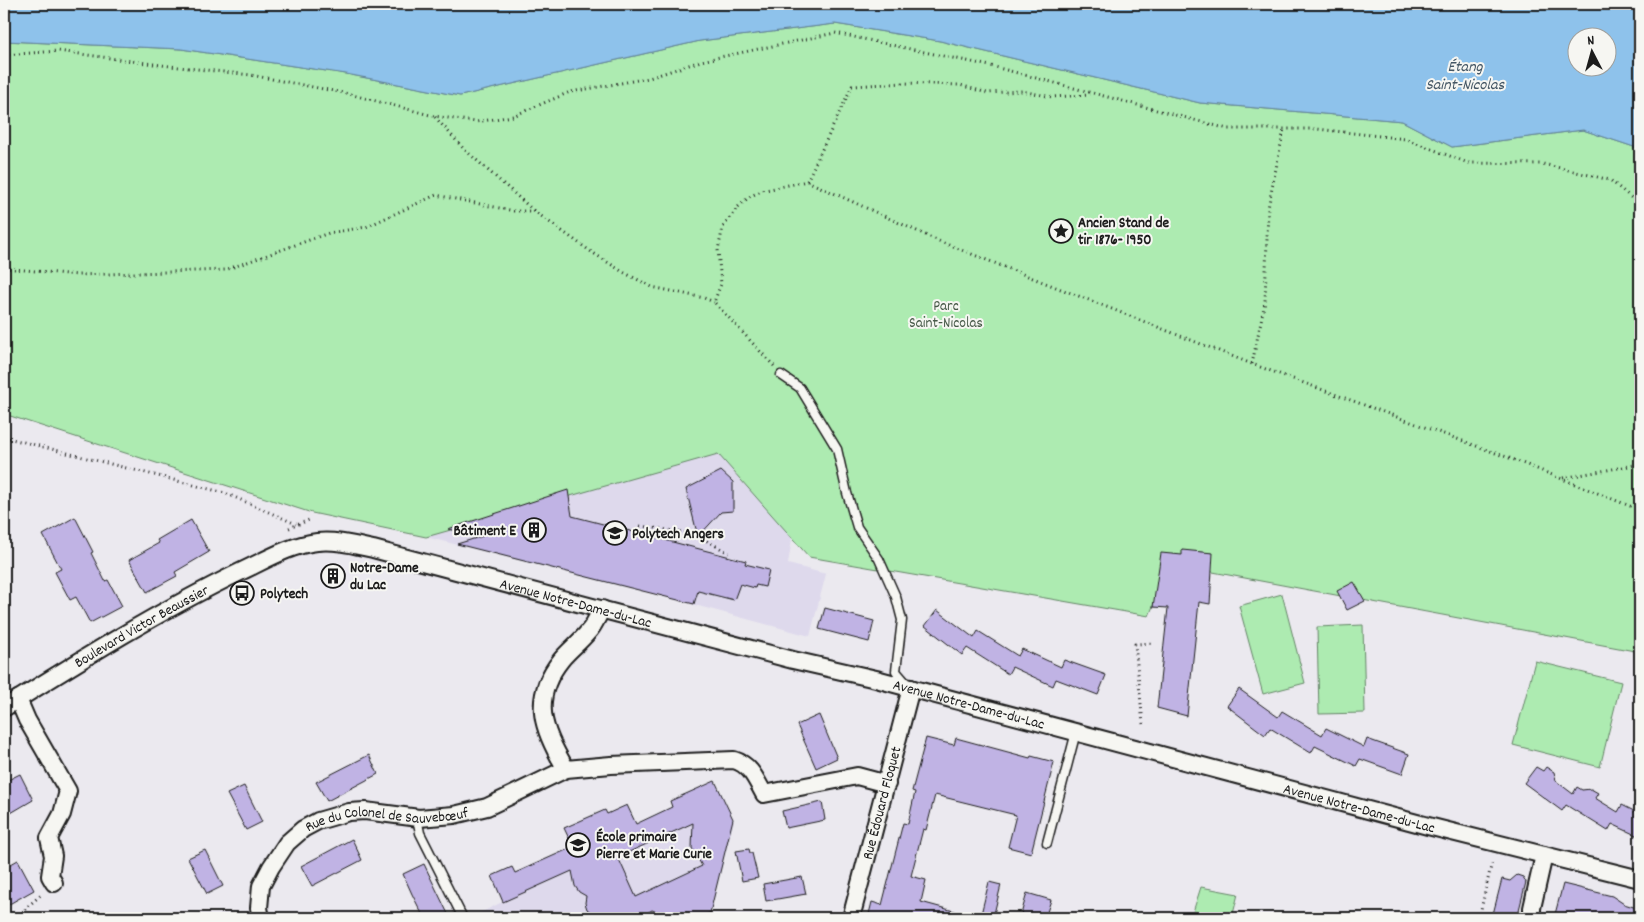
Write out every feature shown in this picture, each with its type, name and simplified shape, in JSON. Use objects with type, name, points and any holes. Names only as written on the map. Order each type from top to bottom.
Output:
[{"type":"street","name":"Avenue Notre-Dame-du-Lac","points":[[296,546],[316,542],[339,541],[382,551],[1640,880]]},
{"type":"street","name":"Boulevard Victor Beaussier","points":[[4,708],[127,632],[224,580],[296,546]]},
{"type":"street","points":[[602,609],[589,631],[561,661],[546,686],[542,709],[545,726],[550,741],[566,769],[656,762],[734,760],[747,765],[764,794],[857,776],[887,784]]},
{"type":"street","name":"Rue Édouard Floquet","points":[[851,918],[887,784],[910,688]]},
{"type":"street","points":[[18,699],[27,720],[68,791],[62,814],[49,838],[53,856],[50,876],[54,883]]},
{"type":"street","name":"Rue du Colonel de Sauvebœuf","points":[[261,918],[259,908],[261,886],[264,880],[287,842],[303,829],[318,821],[349,812],[380,812],[419,818],[454,815],[487,807],[566,769]]},
{"type":"street","points":[[1532,918],[1532,908],[1544,855]]},
{"type":"lane","points":[[781,375],[800,388],[837,450],[858,527],[879,559],[896,597],[902,620],[896,671],[910,688]]},
{"type":"lane","points":[[1047,843],[1076,732]]},
{"type":"lane","points":[[419,818],[420,834],[463,918]]},
{"type":"path","points":[[4,55],[58,51],[251,75],[349,94],[434,116],[476,122],[513,116],[570,92],[649,78],[701,61],[835,33],[995,67],[1228,129],[1318,129],[1406,139],[1468,163],[1543,164],[1610,180],[1640,205]]},
{"type":"path","points":[[807,181],[852,86],[904,83],[960,85],[988,93],[1022,91],[1052,97],[1093,94]]},
{"type":"path","points":[[434,116],[464,149],[534,211],[590,251],[622,272],[652,287],[714,302],[781,375]]},
{"type":"path","points":[[1252,364],[1265,302],[1268,208],[1284,129]]},
{"type":"path","points":[[714,302],[721,284],[718,250],[722,227],[736,208],[749,197],[761,191],[807,181],[941,242],[1252,364],[1512,458],[1640,510]]},
{"type":"path","points":[[4,268],[78,275],[225,270],[329,233],[366,227],[436,195],[514,211],[534,211]]},
{"type":"path","points":[[4,437],[225,493],[296,524]]},
{"type":"path","points":[[1562,478],[1640,464]]},
{"type":"path","points":[[289,528],[309,520]]},
{"type":"path","points":[[640,526],[689,533]]},
{"type":"path","points":[[698,536],[729,553]]},
{"type":"path","points":[[1143,724],[1135,644],[1154,643]]},
{"type":"path","points":[[1479,918],[1492,862]]},
{"type":"path","points":[[19,918],[26,908],[54,883]]},
{"type":"shaded area","name":"Polytech Angers","points":[[747,432],[792,539],[788,564],[826,574],[810,636],[658,595],[647,588],[646,592],[426,537]]},
{"type":"shaded area","points":[[715,781],[734,821],[710,913],[696,918],[470,918],[502,902],[492,876],[512,867],[515,873],[573,847],[564,828],[605,810],[607,814],[627,805],[636,824],[672,807],[670,801]]},
{"type":"green space","name":"Parc Saint-Nicolas","points":[[835,24],[940,41],[1200,103],[1402,121],[1452,147],[1583,130],[1640,149],[1640,652],[1170,564],[1149,616],[809,557],[718,454],[426,537],[312,513],[4,414],[4,41],[181,49],[346,74],[460,96],[700,41]]},
{"type":"green space","points":[[1282,594],[1305,683],[1263,694],[1239,606]]},
{"type":"green space","points":[[1363,625],[1365,713],[1319,714],[1317,627]]},
{"type":"green space","points":[[1535,661],[1621,682],[1600,767],[1513,745]]},
{"type":"green space","points":[[1201,887],[1238,894],[1232,918],[1191,918]]},
{"type":"water","name":"Étang Saint-Nicolas","points":[[4,4],[1640,4],[1640,149],[1583,130],[1452,147],[1402,121],[1200,103],[940,41],[835,24],[700,41],[460,96],[346,74],[181,49],[4,41]]},
{"type":"building","points":[[721,471],[733,482],[733,511],[721,512],[698,537],[686,489]]},
{"type":"building","points":[[568,490],[572,516],[746,561],[745,564],[769,570],[765,587],[756,585],[755,588],[740,584],[734,600],[698,591],[694,604],[457,544],[483,536],[448,529]]},
{"type":"building","points":[[75,517],[105,581],[108,580],[122,606],[90,623],[76,597],[70,600],[55,572],[61,569],[43,535]]},
{"type":"building","points":[[191,520],[209,552],[175,572],[177,576],[147,592],[129,560],[159,543],[157,540]]},
{"type":"building","points":[[1182,550],[1213,553],[1210,604],[1199,602],[1187,716],[1157,708],[1168,608],[1153,607],[1161,553],[1182,555]]},
{"type":"building","points":[[1354,582],[1365,601],[1347,610],[1337,591]]},
{"type":"building","points":[[825,608],[874,621],[869,642],[819,629]]},
{"type":"building","points":[[937,610],[974,638],[978,631],[1018,656],[1022,649],[1061,667],[1064,660],[1106,675],[1098,695],[1056,679],[1053,686],[1012,667],[1008,674],[967,648],[962,655],[925,626]]},
{"type":"building","points":[[1239,689],[1278,717],[1282,711],[1322,735],[1326,728],[1364,747],[1367,739],[1409,754],[1402,774],[1360,759],[1356,766],[1315,746],[1311,753],[1270,728],[1265,735],[1227,706]]},
{"type":"building","points":[[819,715],[837,758],[816,768],[797,725]]},
{"type":"building","points":[[926,738],[954,745],[956,738],[1030,758],[1031,756],[1054,762],[1031,853],[1008,847],[1016,815],[935,795],[926,830],[923,829],[911,876],[926,880],[921,902],[965,914],[964,918],[868,918],[872,902],[882,905],[903,823],[908,824],[915,792],[912,791]]},
{"type":"building","points":[[369,755],[378,774],[327,801],[316,782]]},
{"type":"building","points":[[1536,767],[1543,771],[1546,767],[1554,772],[1556,781],[1573,794],[1577,787],[1582,790],[1591,789],[1598,793],[1595,798],[1618,812],[1622,805],[1640,814],[1640,837],[1612,824],[1608,831],[1566,805],[1562,811],[1524,783]]},
{"type":"building","points":[[20,774],[33,800],[4,817],[4,782]]},
{"type":"building","points":[[715,781],[733,819],[710,913],[696,918],[665,918],[652,910],[641,918],[596,917],[587,909],[585,903],[586,896],[579,892],[575,886],[572,871],[503,902],[492,876],[512,867],[515,873],[573,847],[564,828],[605,810],[607,814],[627,805],[636,824],[672,807],[670,801]],"holes":[[[693,823],[692,848],[702,866],[636,897],[618,857]]]},
{"type":"building","points":[[244,786],[262,822],[246,830],[227,794]]},
{"type":"building","points":[[822,802],[825,820],[786,828],[782,811]]},
{"type":"building","points":[[352,839],[362,860],[312,886],[301,866]]},
{"type":"building","points":[[749,849],[750,853],[752,853],[758,878],[742,881],[736,851]]},
{"type":"building","points":[[205,850],[223,886],[207,894],[188,858]]},
{"type":"building","points":[[18,860],[34,890],[4,907],[4,868]]},
{"type":"building","points":[[424,864],[450,918],[424,918],[412,894],[403,874]]},
{"type":"building","points":[[1517,875],[1523,877],[1526,882],[1517,918],[1492,918],[1502,879],[1510,881]]},
{"type":"building","points":[[802,877],[806,894],[766,901],[763,884]]},
{"type":"building","points":[[989,882],[1001,885],[993,918],[980,918]]},
{"type":"building","points":[[1563,884],[1612,896],[1624,904],[1640,909],[1640,918],[1554,918]]},
{"type":"building","points":[[1027,893],[1051,900],[1045,918],[1020,918]]},
{"type":"place","name":"Ancien Stand de tir 1876- 1950","points":[[1061,231]]},
{"type":"place","name":"Bâtiment E","points":[[534,530]]},
{"type":"place","name":"Polytech Angers","points":[[615,533]]},
{"type":"place","name":"Notre-Dame du Lac","points":[[333,576]]},
{"type":"place","name":"Polytech","points":[[242,593]]},
{"type":"place","name":"École primaire Pierre et Marie Curie","points":[[578,845]]}]
